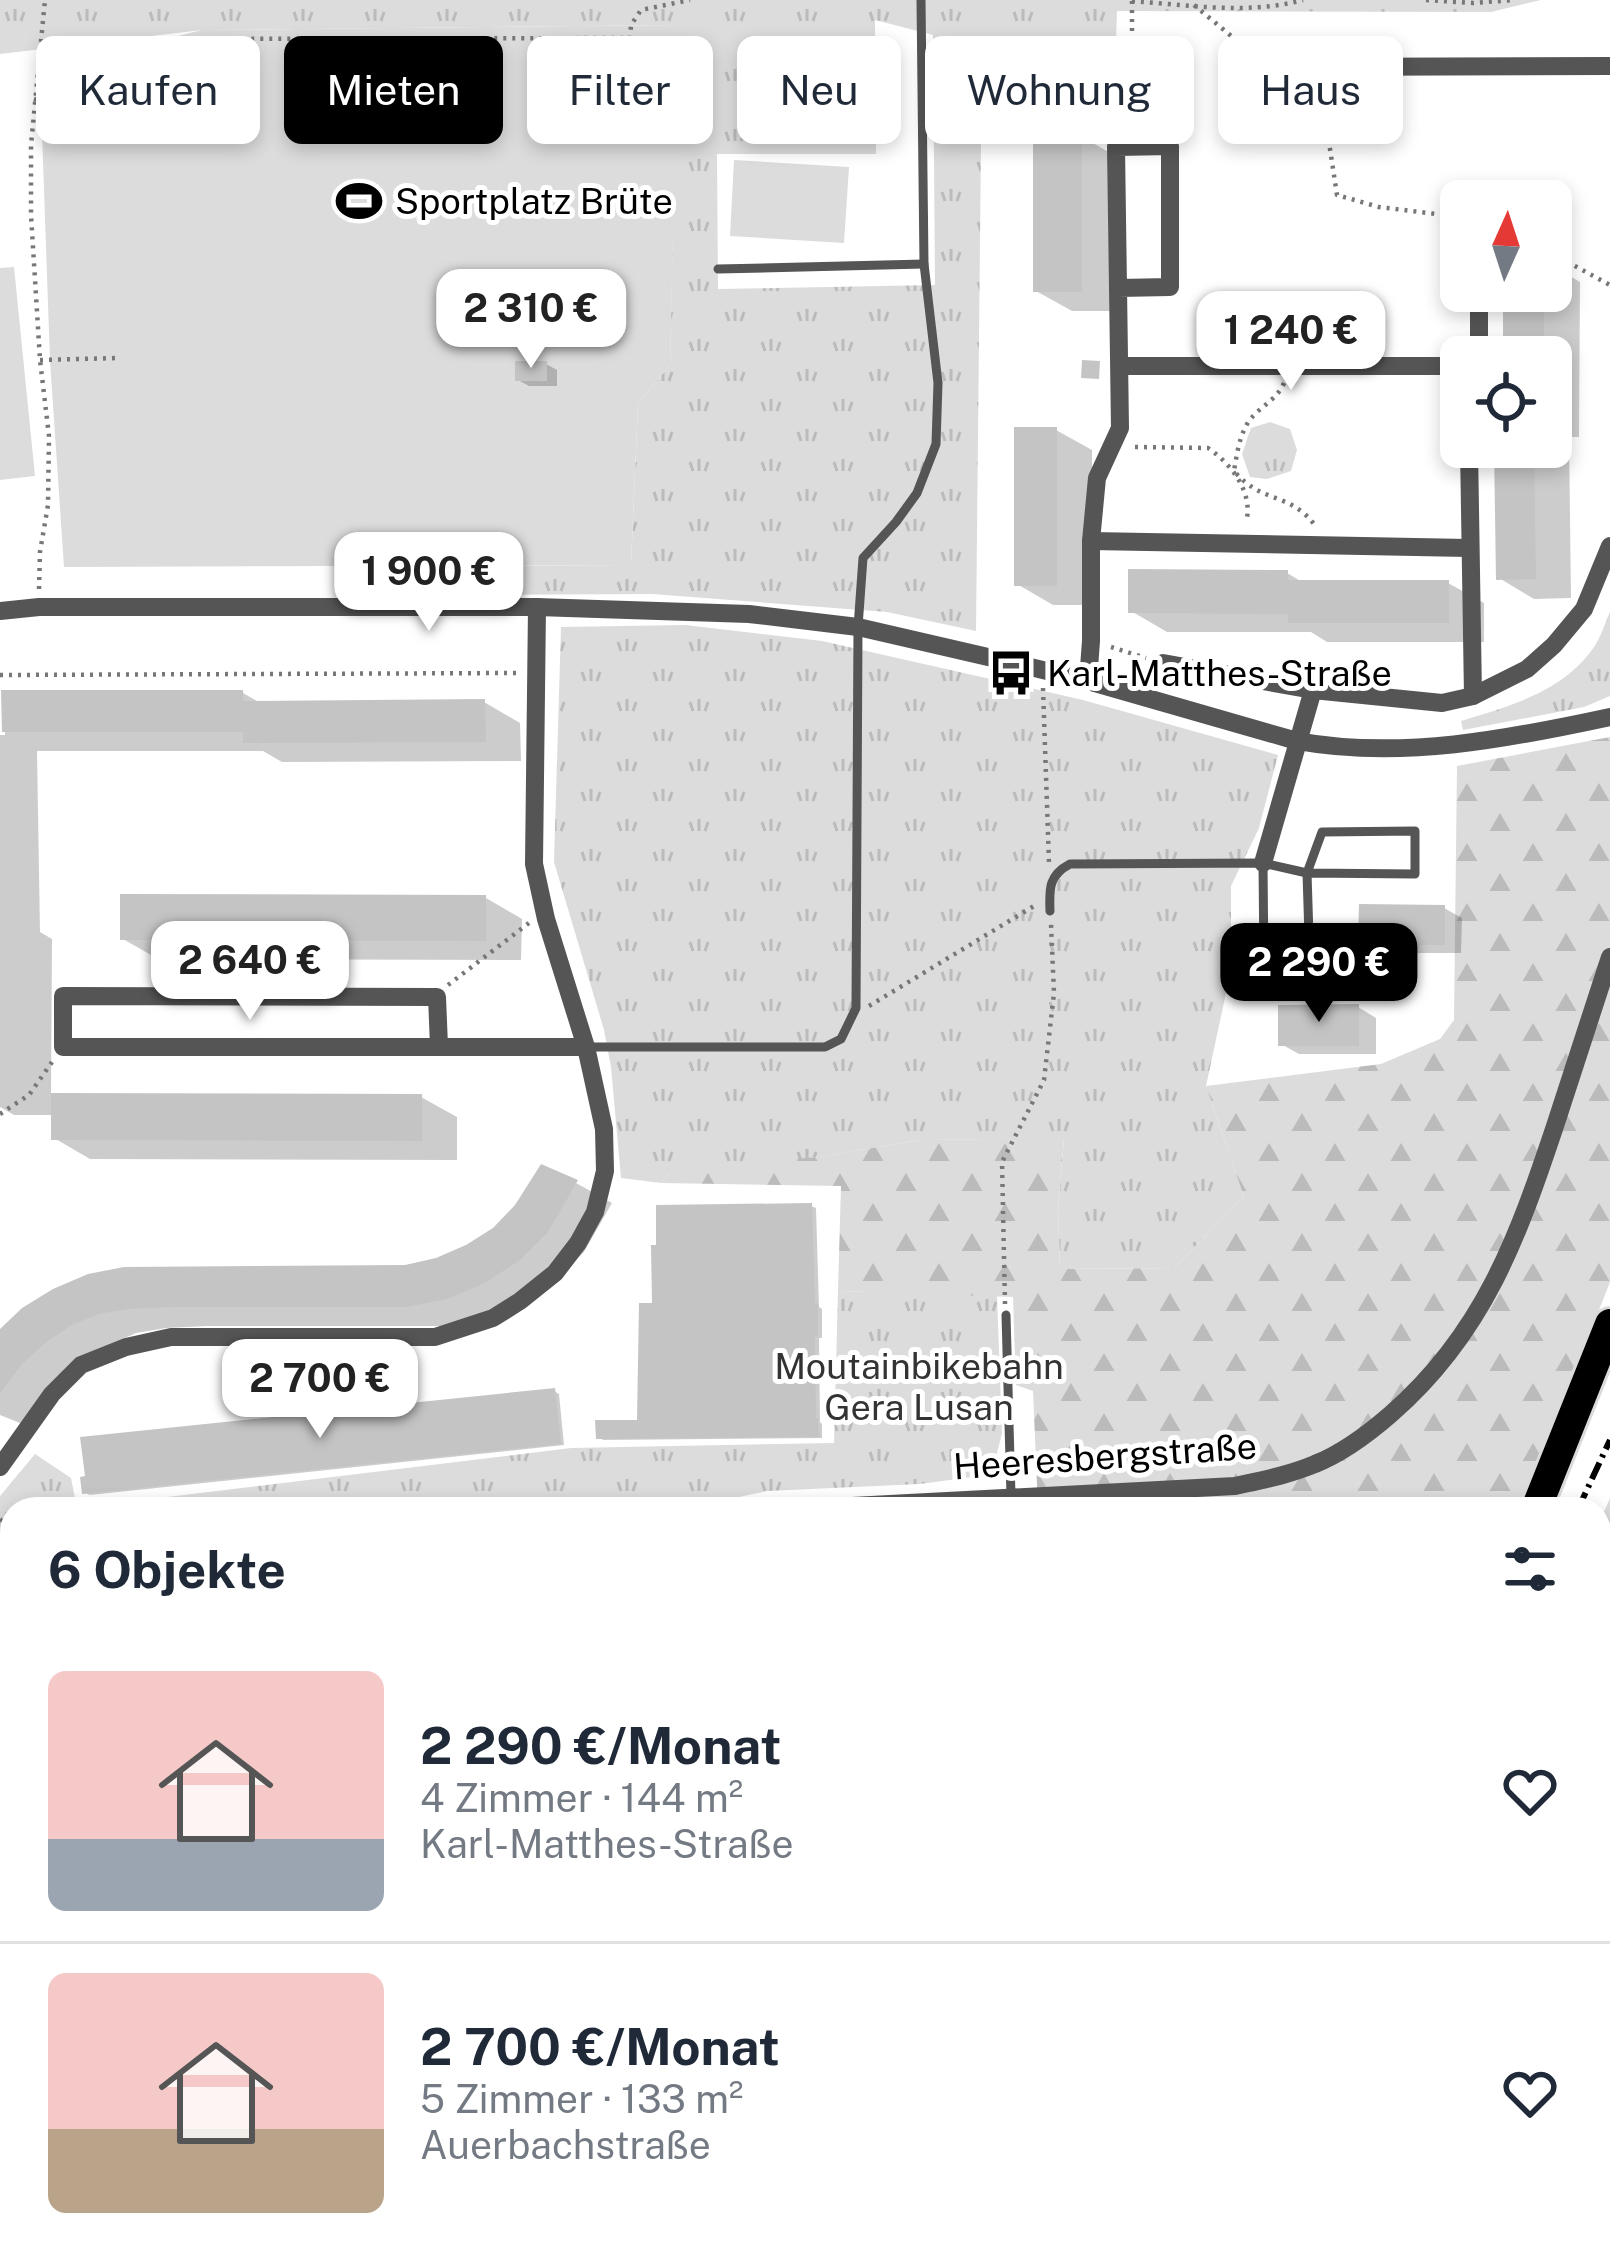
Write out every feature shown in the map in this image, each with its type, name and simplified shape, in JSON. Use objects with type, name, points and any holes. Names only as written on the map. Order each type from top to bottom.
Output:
[{"type":"main road","points":[[1541,1497],[1610,1324]]},
{"type":"street","points":[[1403,67],[1610,66]]},
{"type":"street","points":[[1088,681],[1096,478],[1120,428],[1120,366],[1118,288],[1116,146],[1170,146],[1170,287],[1118,288]]},
{"type":"street","points":[[1120,366],[1440,366]]},
{"type":"street","points":[[1468,468],[1473,696]]},
{"type":"street","points":[[1091,541],[1468,548]]},
{"type":"street","points":[[1162,663],[1312,690],[1442,703],[1473,696],[1527,669],[1554,645],[1584,609],[1610,546]]},
{"type":"street","points":[[0,611],[39,607],[537,607],[749,614],[858,627],[1088,681],[1331,747],[1457,746],[1610,717]]},
{"type":"street","points":[[0,1467],[52,1394],[81,1365],[126,1346],[171,1337],[436,1336],[493,1318],[520,1301],[555,1273],[578,1244],[595,1212],[605,1171],[604,1129],[535,864],[537,607]]},
{"type":"street","points":[[1263,862],[1312,690]]},
{"type":"street","name":"Heeresbergstraße","points":[[994,1497],[1235,1486],[1277,1477],[1317,1464],[1364,1437],[1403,1403],[1445,1359],[1482,1307],[1512,1249],[1610,957]]},
{"type":"street","points":[[439,1046],[437,997],[63,996],[63,1047],[586,1047]]},
{"type":"lane","points":[[586,1047],[825,1048],[841,1040],[856,1008],[858,627],[863,558],[917,493],[936,444],[938,383],[924,264],[921,0]]},
{"type":"lane","points":[[718,269],[924,264]]},
{"type":"lane","points":[[1050,910],[1051,881],[1070,864],[1263,862],[1306,873],[1415,874],[1415,831],[1322,832],[1306,873],[1310,969],[1264,968],[1263,862]]},
{"type":"lane","points":[[1006,1316],[1011,1496]]},
{"type":"path","points":[[39,607],[49,436],[32,215],[34,99],[45,0]]},
{"type":"path","points":[[34,99],[80,112],[113,76],[170,47],[200,39],[630,38],[631,25],[641,10],[690,0]]},
{"type":"path","points":[[923,128],[1095,124],[1094,131],[1132,130],[1132,0],[1260,7],[1304,0]]},
{"type":"path","points":[[1426,0],[1514,0]]},
{"type":"path","points":[[1195,5],[1232,36]]},
{"type":"path","points":[[1329,144],[1337,195],[1379,207],[1440,214]]},
{"type":"path","points":[[1572,264],[1610,285]]},
{"type":"path","points":[[40,360],[119,358]]},
{"type":"path","points":[[1233,544],[1249,518],[1250,506],[1234,471],[1240,442],[1247,423],[1276,398],[1288,366]]},
{"type":"path","points":[[1112,446],[1208,448],[1245,484],[1306,514],[1331,546]]},
{"type":"path","points":[[1091,641],[1162,663]]},
{"type":"path","points":[[0,675],[536,673]]},
{"type":"path","points":[[1043,687],[1048,862],[1058,870]]},
{"type":"path","points":[[856,1008],[868,1007],[1049,897]]},
{"type":"path","points":[[1006,1316],[1002,1162],[1044,1080],[1054,993],[1050,910]]},
{"type":"path","points":[[437,997],[531,922],[546,919]]},
{"type":"path","points":[[0,1114],[29,1095],[63,1047]]},
{"type":"green space","points":[[0,0],[1541,0],[1491,12],[1117,11],[1116,36],[933,36],[875,20],[875,36],[737,36],[737,144],[876,144],[876,154],[717,154],[718,289],[935,285],[934,144],[981,144],[976,631],[887,612],[652,594],[459,595],[459,566],[631,565],[638,403],[670,365],[675,144],[713,144],[713,36],[677,36],[677,25],[202,30],[152,36],[36,36],[36,50],[0,54]]},
{"type":"green space","points":[[678,25],[678,36],[527,36],[527,144],[675,144],[670,365],[638,403],[631,565],[64,567],[42,144],[260,144],[260,36],[181,36],[202,30]]},
{"type":"green space","points":[[734,160],[849,167],[844,243],[730,236]]},
{"type":"green space","points":[[14,267],[35,476],[0,480],[0,268]]},
{"type":"green space","points":[[1270,422],[1290,429],[1297,450],[1291,471],[1267,479],[1250,477],[1242,454],[1251,428]]},
{"type":"green space","points":[[1610,612],[1610,696],[1584,707],[1463,730],[1461,721],[1534,695],[1567,675],[1594,647]]},
{"type":"green space","points":[[685,625],[822,641],[1083,700],[1278,755],[1259,828],[1231,886],[1231,970],[1206,1086],[1244,1197],[1174,1268],[1060,1269],[1058,1208],[1064,1139],[920,1140],[819,1157],[670,1173],[661,1183],[621,1178],[604,1030],[554,862],[561,627]]},
{"type":"green space","points":[[1610,737],[1610,1282],[1526,1497],[1037,1497],[1033,1391],[1016,1385],[1013,1297],[838,1291],[841,1186],[661,1183],[670,1173],[705,1166],[818,1157],[920,1140],[1064,1138],[1058,1208],[1060,1269],[1174,1268],[1244,1197],[1206,1086],[1381,1064],[1440,1039],[1454,1020],[1457,766]]},
{"type":"green space","name":"Moutainbikebahn Gera Lusan","points":[[838,1291],[997,1295],[1002,1433],[996,1457],[972,1477],[739,1497],[168,1497],[571,1448],[834,1443]]},
{"type":"green space","points":[[35,1454],[71,1478],[75,1497],[0,1497]]},
{"type":"building","points":[[1033,144],[1082,144],[1082,292],[1033,292]]},
{"type":"building","points":[[1503,312],[1544,312],[1544,336],[1503,336]]},
{"type":"building","points":[[1082,360],[1100,361],[1099,379],[1081,378]]},
{"type":"building","points":[[515,361],[547,361],[547,381],[515,381]]},
{"type":"building","points":[[1014,427],[1057,427],[1057,586],[1014,586]]},
{"type":"building","points":[[1494,468],[1534,468],[1536,579],[1496,580]]},
{"type":"building","points":[[1128,569],[1288,570],[1288,580],[1449,580],[1449,623],[1288,623],[1288,614],[1128,613]]},
{"type":"building","points":[[1,690],[243,690],[243,701],[485,699],[486,742],[243,743],[243,732],[2,732]]},
{"type":"building","points":[[120,894],[486,895],[486,941],[120,940]]},
{"type":"building","points":[[1359,904],[1445,905],[1445,945],[1358,945]]},
{"type":"building","points":[[1359,1004],[1359,1046],[1278,1046],[1278,1005]]},
{"type":"building","points":[[51,1093],[422,1094],[422,1141],[51,1140]]},
{"type":"building","points":[[541,1164],[578,1180],[548,1232],[520,1260],[485,1283],[447,1299],[406,1307],[169,1307],[98,1314],[45,1343],[0,1393],[0,1329],[22,1308],[88,1274],[124,1267],[405,1265],[436,1258],[493,1228],[515,1205]]},
{"type":"building","points":[[812,1203],[819,1437],[596,1439],[595,1420],[637,1420],[639,1303],[652,1303],[656,1205]]},
{"type":"building","points":[[555,1388],[561,1444],[82,1494],[80,1477],[85,1476],[80,1437]]},
{"type":"railway","points":[[1584,1497],[1610,1440]]},
{"type":"place","name":"Sportplatz Brüte","points":[[359,201]]},
{"type":"place","name":"Karl-Matthes-Straße","points":[[1011,673]]}]
